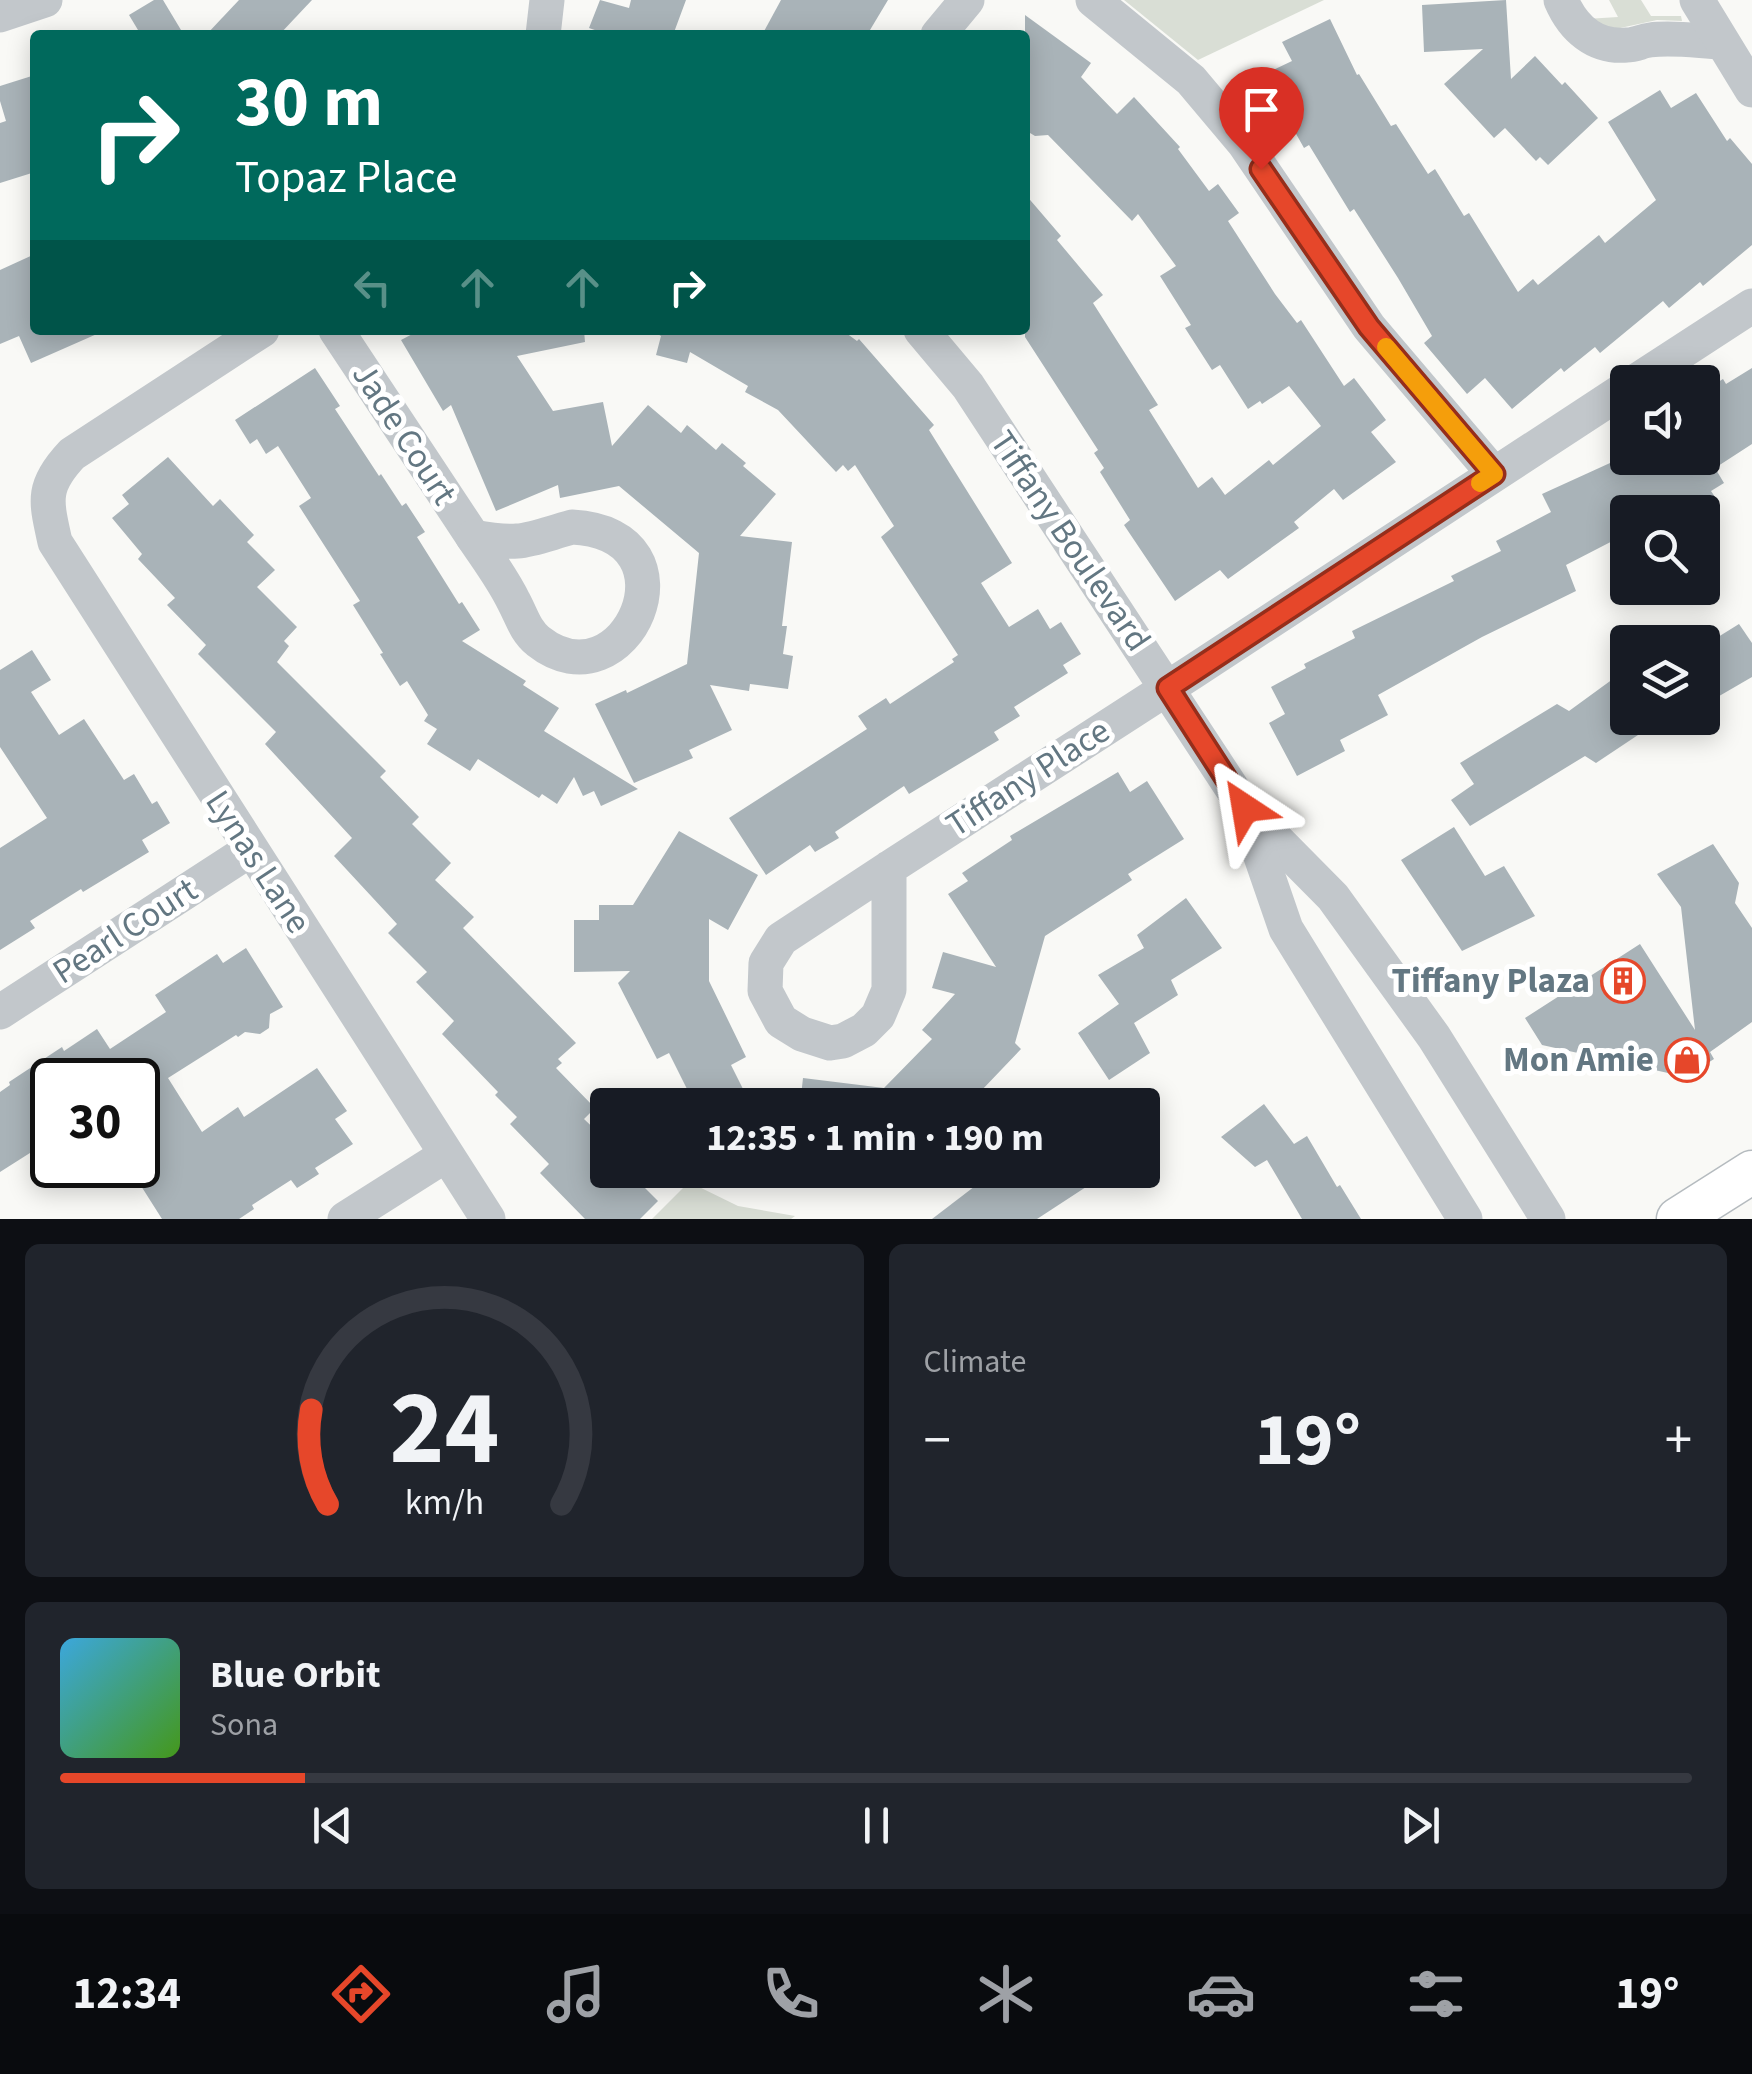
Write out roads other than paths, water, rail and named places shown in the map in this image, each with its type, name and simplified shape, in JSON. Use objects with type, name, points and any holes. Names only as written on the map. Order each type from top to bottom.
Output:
[{"type":"main road","points":[[1678,1219],[1752,1172]]},
{"type":"street","points":[[0,15],[45,0]]},
{"type":"street","points":[[544,30],[546,0]]},
{"type":"street","points":[[942,30],[967,0]]},
{"type":"street","points":[[1093,0],[1191,80],[1244,143],[1369,327],[1494,474]]},
{"type":"street","points":[[1562,0],[1568,16],[1580,30],[1613,46],[1632,46],[1649,40],[1721,42]]},
{"type":"street","points":[[1697,0],[1752,90]]},
{"type":"street","points":[[1660,365],[1752,306]]},
{"type":"street","name":"Lynas Lane","points":[[254,335],[72,454],[56,471],[45,497],[55,542],[488,1219]]},
{"type":"street","name":"Jade Court","points":[[339,335],[508,591],[523,624],[536,640],[554,651],[574,656],[594,654],[613,646],[629,632],[640,614],[644,593],[641,571],[631,552],[614,536],[594,528],[572,526],[512,544],[473,537]]},
{"type":"street","name":"Tiffany Boulevard","points":[[924,335],[968,386],[1245,808],[1333,896],[1434,1037],[1548,1219]]},
{"type":"street","name":"Tiffany Place","points":[[889,868],[889,990],[878,1016],[864,1030],[843,1041],[830,1043],[802,1034],[782,1021],[765,991],[766,963],[782,939],[889,868],[1610,399]]},
{"type":"street","name":"Tiffany Boulevard","points":[[1245,808],[1286,929],[1464,1219]]},
{"type":"street","name":"Pearl Court","points":[[0,1012],[250,850]]},
{"type":"street","points":[[345,1219],[446,1155]]},
{"type":"place","name":"Tiffany Plaza","points":[[1623,981]]},
{"type":"place","name":"Mon Amie","points":[[1687,1060]]}]
